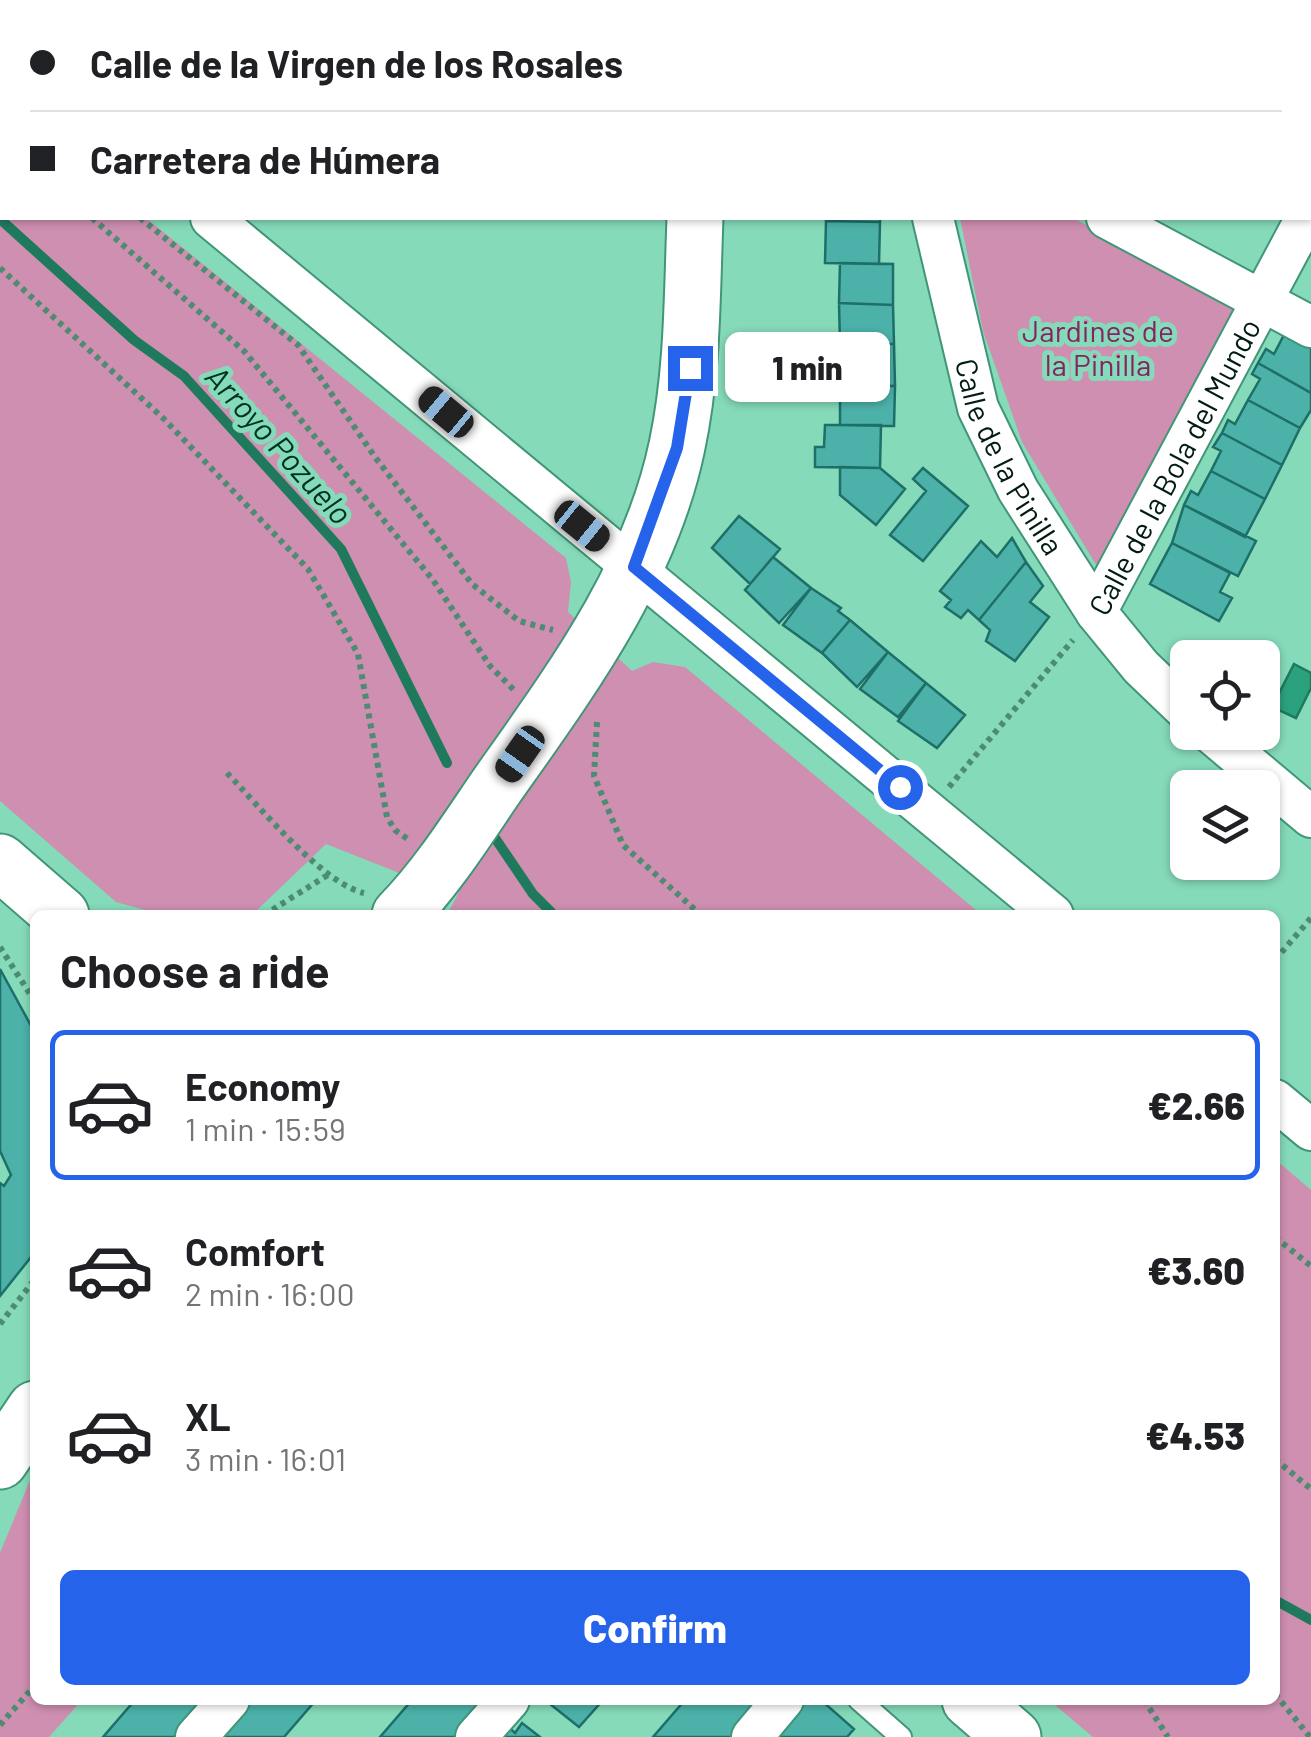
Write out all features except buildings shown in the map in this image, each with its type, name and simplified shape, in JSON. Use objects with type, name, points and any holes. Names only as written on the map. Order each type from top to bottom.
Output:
[{"type":"main road","points":[[407,887],[520,754],[592,651],[634,567],[677,448],[690,368],[695,220]]},
{"type":"main road","points":[[0,863],[55,910]]},
{"type":"main road","points":[[976,1705],[1012,1737]]},
{"type":"street","points":[[213,220],[1047,910]]},
{"type":"street","name":"Calle de la Pinilla","points":[[933,220],[978,408],[1042,533],[1096,612],[1141,667],[1170,695]]},
{"type":"street","points":[[1111,220],[1311,327]]},
{"type":"street","name":"Calle de la Bola del Mundo","points":[[1096,612],[1305,220]]},
{"type":"street","points":[[1231,750],[1311,817]]},
{"type":"street","points":[[1280,1104],[1311,1130]]},
{"type":"street","points":[[196,1737],[224,1705]]},
{"type":"street","points":[[476,1737],[505,1705]]},
{"type":"street","points":[[752,1737],[780,1705]]},
{"type":"lane","points":[[865,1705],[901,1737]]},
{"type":"path","points":[[94,220],[244,351],[434,580],[490,666],[520,696]]},
{"type":"path","points":[[142,220],[298,345],[375,456],[472,584],[519,620],[570,634]]},
{"type":"path","points":[[0,268],[163,418],[308,570],[358,654],[388,818],[395,830],[407,887],[348,890],[312,860],[227,773]]},
{"type":"path","name":"Calle de la Bola del Mundo","points":[[945,792],[1096,612]]},
{"type":"path","points":[[597,716],[594,776],[607,814],[623,844],[696,910]]},
{"type":"path","points":[[272,910],[331,873]]},
{"type":"path","points":[[1280,954],[1311,918]]},
{"type":"path","points":[[0,947],[30,994]]},
{"type":"path","points":[[1280,1241],[1311,1266]]},
{"type":"path","points":[[0,1324],[30,1285]]},
{"type":"path","points":[[1280,1463],[1311,1488]]},
{"type":"path","points":[[0,1726],[30,1691]]},
{"type":"path","points":[[1280,1700],[1310,1737]]},
{"type":"path","points":[[1147,1705],[1168,1737]]},
{"type":"green space","points":[[0,220],[148,220],[566,558],[571,582],[568,612],[632,671],[653,662],[685,667],[976,910],[450,910],[459,892],[452,875],[407,876],[326,844],[257,910],[145,910],[116,902],[0,801]]},
{"type":"green space","name":"Jardines de la Pinilla","points":[[960,220],[1077,220],[1238,306],[1098,568],[1022,442],[983,331]]},
{"type":"green space","points":[[1280,1163],[1311,1190],[1311,1737],[1093,1737],[1055,1705],[1280,1705]]},
{"type":"green space","points":[[30,1480],[30,1705],[78,1705],[49,1737],[0,1737],[0,1553]]},
{"type":"shaded area","points":[[1294,664],[1311,673],[1311,688],[1296,718],[1280,711],[1280,691]]},
{"type":"waterway","name":"Arroyo Pozuelo","points":[[1,220],[134,340],[184,376],[341,549],[447,763]]},
{"type":"waterway","name":"Arroyo Pozuelo","points":[[493,835],[533,894],[549,910]]},
{"type":"waterway","name":"Arroyo Pozuelo","points":[[1280,1603],[1311,1620]]},
{"type":"route","points":[[690,368],[677,448],[634,567],[900,787]]}]
